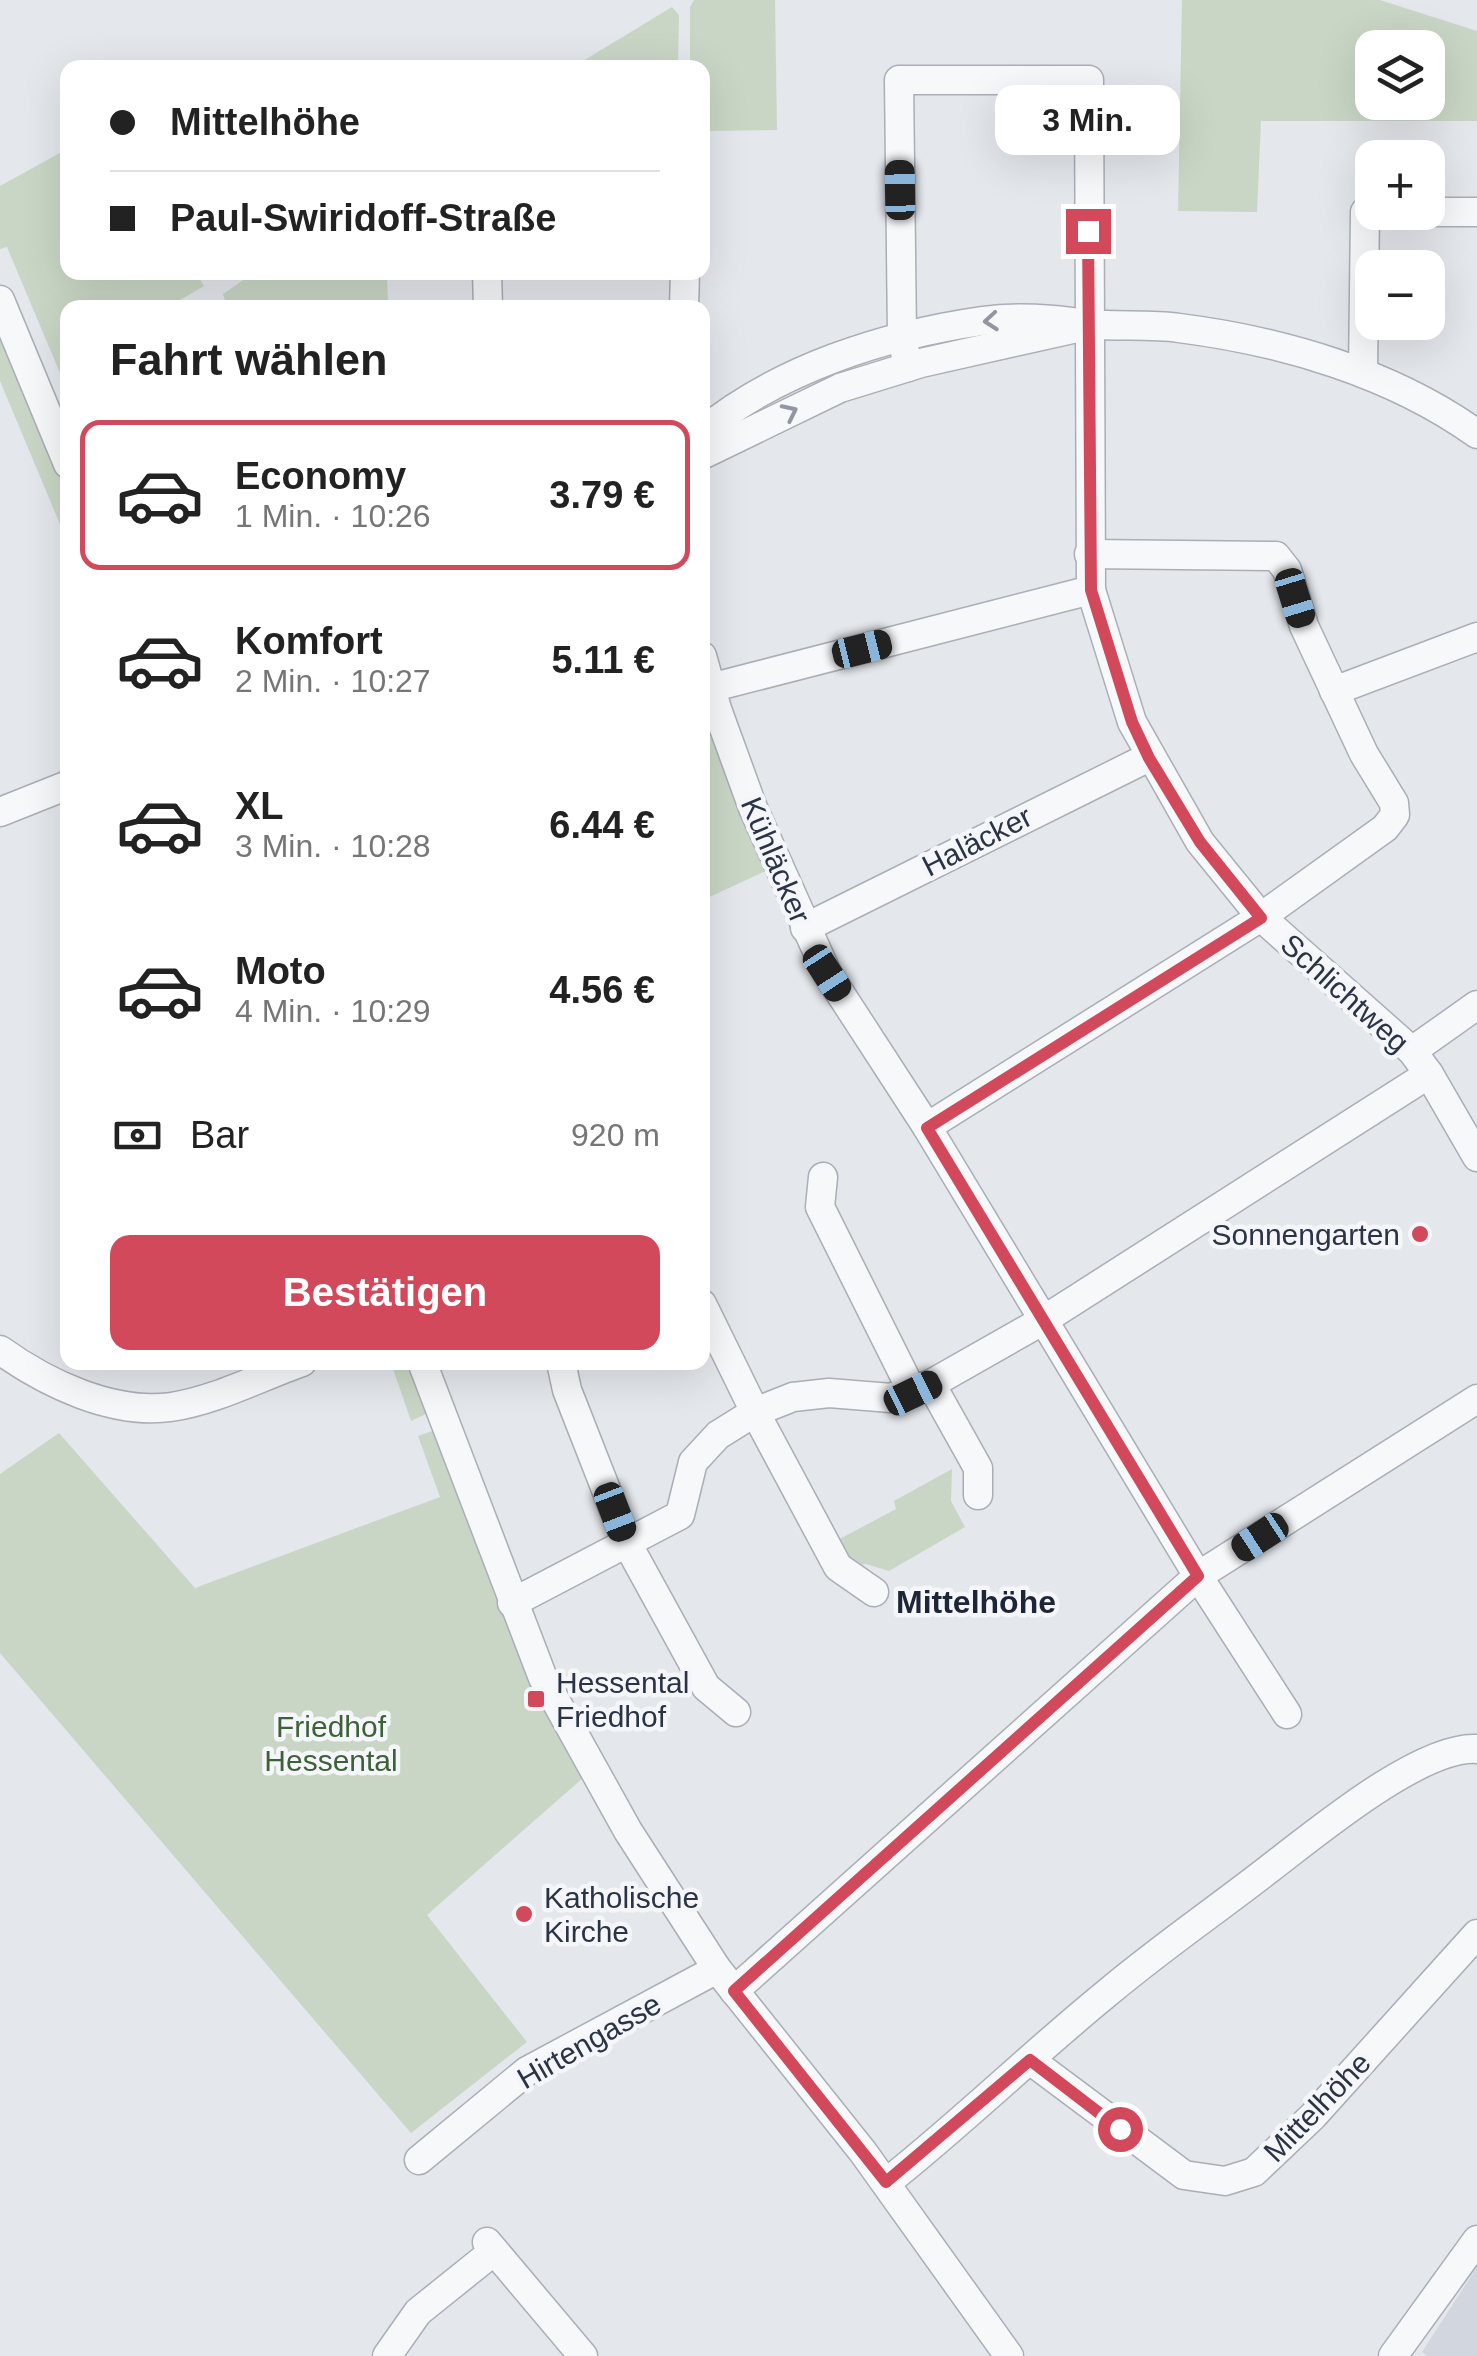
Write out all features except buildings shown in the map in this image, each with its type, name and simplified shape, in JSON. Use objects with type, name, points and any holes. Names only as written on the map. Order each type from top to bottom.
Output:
[{"type":"street","name":"Schlichtweg","points":[[902,337],[899,80],[1089,80],[1091,590],[1132,722],[1200,842],[1261,918],[1421,1063],[1477,1158]]},
{"type":"street","points":[[1445,212],[1477,212]]},
{"type":"street","points":[[1363,373],[1366,230]]},
{"type":"street","points":[[0,300],[60,445]]},
{"type":"street","points":[[710,426],[774,386],[832,360],[902,337],[984,320],[1046,317],[1088,324],[1180,328],[1308,355],[1363,373],[1422,400],[1477,434]]},
{"type":"street","points":[[710,451],[840,388],[908,367],[1088,324]]},
{"type":"street","points":[[902,337],[908,367]]},
{"type":"street","points":[[927,1128],[1261,918],[1386,828],[1395,816],[1394,804],[1364,754],[1304,626],[1287,570],[1276,556],[1089,554]]},
{"type":"street","points":[[710,688],[1091,590]]},
{"type":"street","points":[[1334,690],[1477,637]]},
{"type":"street","name":"Kühläcker","points":[[710,688],[753,808],[827,973],[927,1128],[1198,1576],[1287,1714]]},
{"type":"street","name":"Haläcker","points":[[805,928],[1149,758]]},
{"type":"street","points":[[0,812],[60,788]]},
{"type":"street","points":[[512,1604],[680,1516],[693,1462],[718,1435],[755,1412],[793,1397],[829,1393],[891,1398],[922,1388],[1042,1321],[1421,1063],[1477,1004]]},
{"type":"street","points":[[823,1176],[820,1207],[922,1388],[978,1468],[978,1495]]},
{"type":"street","points":[[710,1320],[838,1567],[874,1592]]},
{"type":"street","points":[[0,1350],[70,1392],[120,1404],[168,1407],[208,1398],[280,1370]]},
{"type":"street","points":[[425,1370],[543,1678],[628,1832],[726,1980],[886,2182],[1009,2356]]},
{"type":"street","points":[[562,1370],[566,1390],[627,1543],[706,1688],[736,1712]]},
{"type":"street","name":"Hirtengasse","points":[[419,2160],[528,2071],[726,1980],[1198,1576],[1477,1399]]},
{"type":"street","points":[[886,2182],[1106,1994],[1371,1794],[1440,1754],[1461,1748],[1477,1750]]},
{"type":"street","name":"Mittelhöhe","points":[[1030,2060],[1184,2175],[1212,2181],[1240,2178],[1254,2172],[1313,2116],[1477,1934]]},
{"type":"street","points":[[1393,2356],[1477,2240]]},
{"type":"street","points":[[387,2356],[418,2312],[490,2247],[583,2356]]},
{"type":"shaded area","points":[[1477,2267],[1477,2356],[1427,2356],[1422,2352]]},
{"type":"green space","points":[[694,0],[775,0],[777,130],[710,131],[710,60],[690,60],[690,7]]},
{"type":"green space","points":[[1182,0],[1380,0],[1477,31],[1477,121],[1261,121],[1257,212],[1178,211]]},
{"type":"green space","points":[[672,7],[679,15],[678,60],[585,60]]},
{"type":"green space","points":[[60,153],[60,280],[200,280],[204,286],[180,300],[60,300],[60,373],[7,247],[0,249],[0,186]]},
{"type":"green space","points":[[243,280],[387,280],[388,300],[225,300],[223,294]]},
{"type":"green space","points":[[0,338],[60,476],[60,524],[0,381]]},
{"type":"green space","points":[[714,717],[768,870],[710,897],[710,719]]},
{"type":"green space","points":[[393,1370],[413,1370],[428,1413],[411,1421]]},
{"type":"green space","name":"Friedhof Hessental","points":[[435,1430],[484,1564],[583,1778],[427,1915],[527,2042],[411,2133],[0,1653],[0,1474],[59,1433],[195,1588],[440,1497],[418,1436]]},
{"type":"green space","points":[[952,1469],[951,1501],[965,1527],[889,1571],[866,1564],[847,1566],[834,1542],[896,1509],[894,1501]]},
{"type":"place","name":"Sonnengarten","points":[[1420,1234]]},
{"type":"place","name":"Hessental Friedhof","points":[[536,1699]]},
{"type":"place","name":"Katholische Kirche","points":[[524,1914]]},
{"type":"district","name":"Mittelhöhe","points":[[976,1602]]},
{"type":"route","points":[[1088,231],[1091,590],[1132,722],[1149,758],[1200,842],[1261,918],[927,1128],[1198,1576],[734,1991],[886,2182],[1030,2060],[1120,2129]]}]
